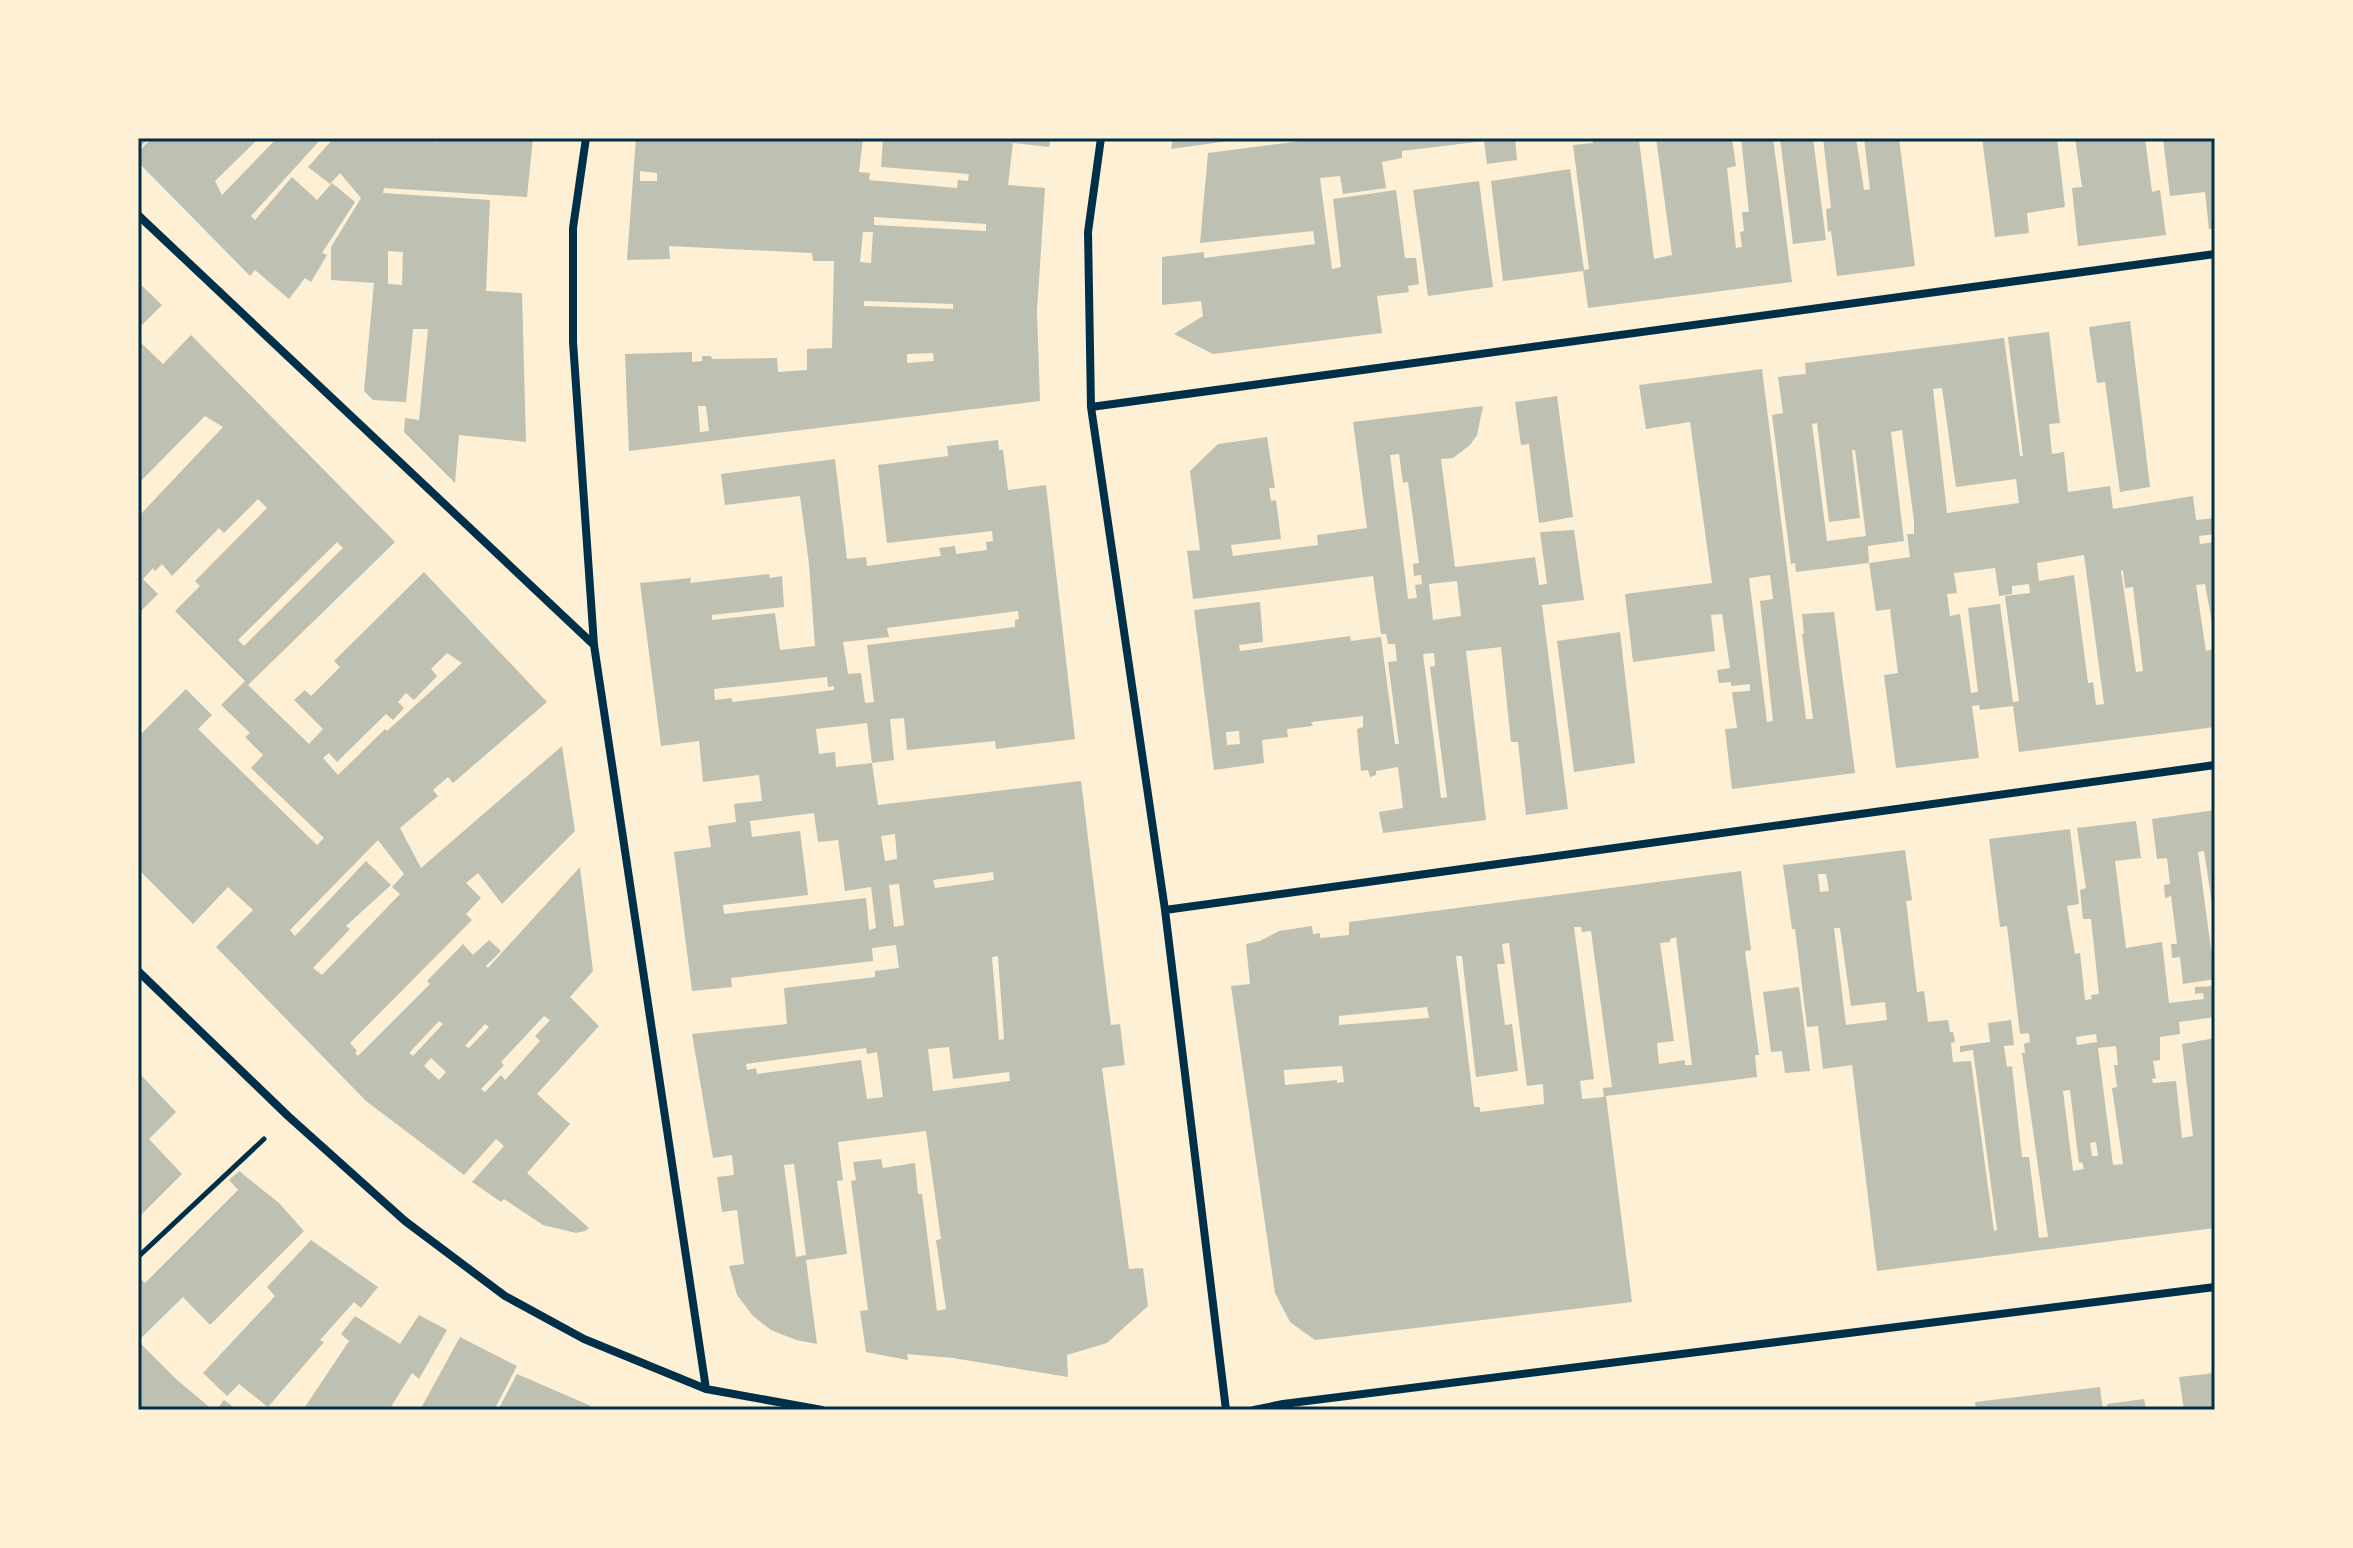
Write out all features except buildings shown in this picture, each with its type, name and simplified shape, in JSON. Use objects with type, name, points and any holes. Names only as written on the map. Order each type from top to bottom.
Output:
[{"type":"street","points":[[586,138],[573,228],[573,342],[594,645],[706,1389]]},
{"type":"street","points":[[1101,138],[1088,232],[1091,407],[1165,910],[1226,1410]]},
{"type":"street","points":[[138,215],[594,645]]},
{"type":"street","points":[[1091,407],[2215,254]]},
{"type":"street","points":[[1165,910],[2215,765]]},
{"type":"street","points":[[138,971],[288,1116],[405,1221],[505,1296],[584,1339],[706,1389],[822,1410]]},
{"type":"street","points":[[1254,1410],[2215,1287]]},
{"type":"path","points":[[138,1257],[288,1116]]}]
